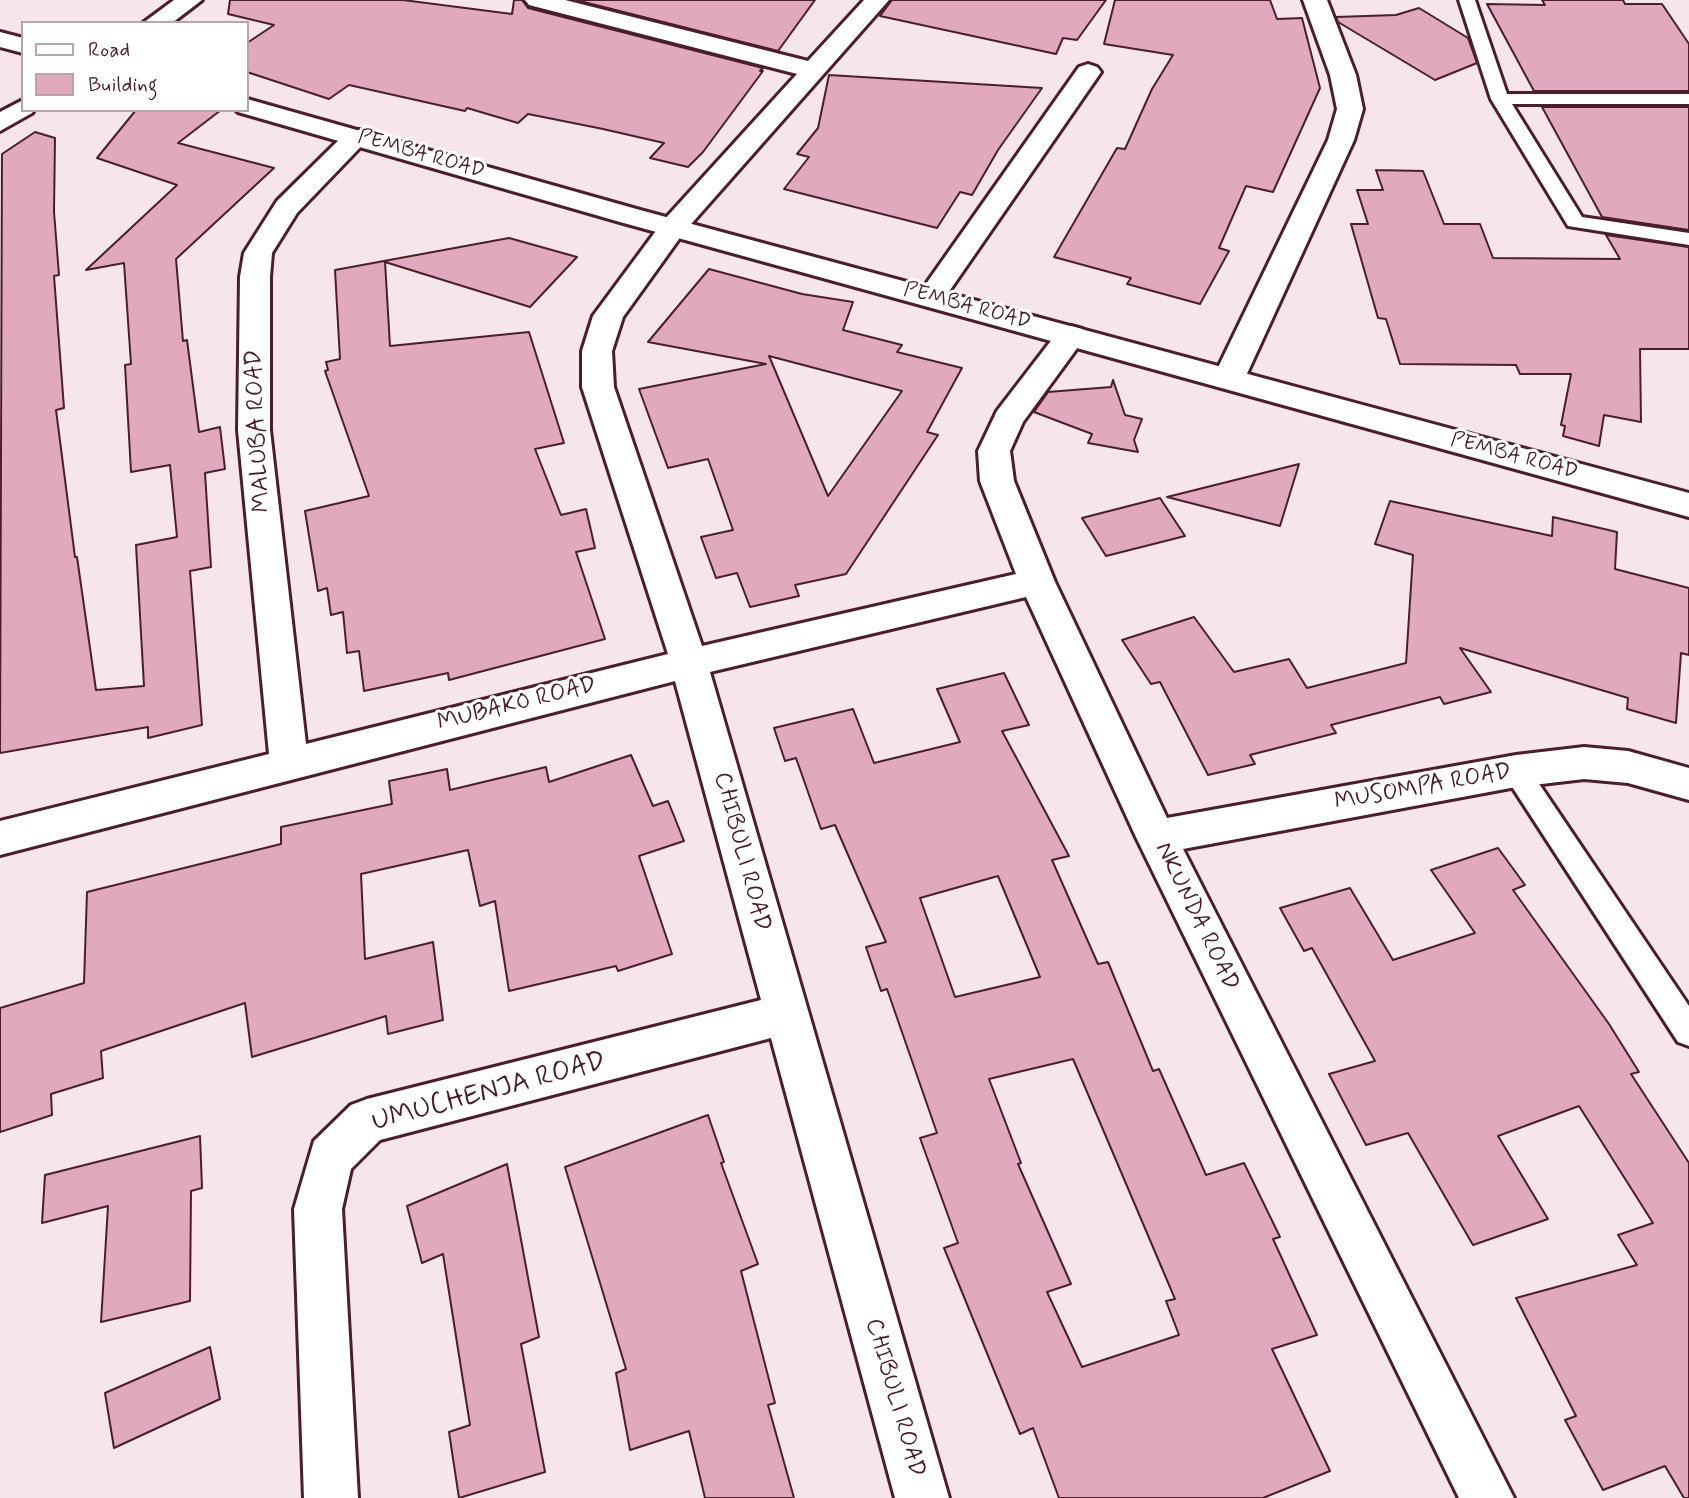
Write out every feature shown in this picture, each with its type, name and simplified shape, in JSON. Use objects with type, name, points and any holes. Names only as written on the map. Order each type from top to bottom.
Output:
[{"type":"street","points":[[158,21],[190,0]]},
{"type":"street","points":[[537,0],[813,69]]},
{"type":"street","name":"CHIBULI ROAD","points":[[877,0],[674,226],[608,316],[597,351],[597,363],[598,387],[690,663],[922,1498]]},
{"type":"street","points":[[1229,378],[1336,152],[1350,109],[1343,75],[1315,0]]},
{"type":"street","points":[[0,39],[21,45]]},
{"type":"street","points":[[931,297],[1088,72]]},
{"type":"street","name":"PEMBA ROAD","points":[[248,107],[1689,505]]},
{"type":"street","points":[[0,123],[21,109]]},
{"type":"street","name":"MALUBA ROAD","points":[[289,762],[254,430],[255,277],[258,253],[279,219],[358,136]]},
{"type":"street","name":"NKUNDA ROAD","points":[[1070,336],[1008,419],[994,451],[997,481],[1037,582],[1156,837],[1487,1498]]},
{"type":"street","name":"MUBAKO ROAD","points":[[0,838],[289,762],[690,663],[1037,582]]},
{"type":"street","name":"MUSOMPA ROAD","points":[[1156,837],[1516,771],[1584,763],[1628,767],[1689,783]]},
{"type":"street","name":"UMUCHENJA ROAD","points":[[331,1498],[318,1209],[330,1157],[367,1121],[786,1014]]},
{"type":"lane","points":[[1467,0],[1500,99],[1575,222],[1655,232],[1688,242]]},
{"type":"lane","points":[[1500,99],[1689,99]]},
{"type":"lane","points":[[1516,771],[1689,1032]]},
{"type":"building","points":[[230,0],[403,0],[512,14],[514,0],[522,0],[528,8],[763,68],[760,71],[763,71],[703,152],[688,167],[650,158],[664,143],[603,129],[528,114],[518,123],[467,108],[465,111],[349,85],[329,99],[248,72],[248,42],[274,25],[228,14]]},
{"type":"building","points":[[576,0],[815,0],[778,51]]},
{"type":"building","points":[[892,0],[1106,0],[1077,40],[1063,38],[1056,54],[880,16]]},
{"type":"building","points":[[1115,0],[1270,0],[1277,19],[1302,18],[1320,88],[1273,192],[1246,186],[1219,248],[1229,251],[1200,304],[1127,284],[1131,278],[1054,257],[1117,148],[1125,149],[1152,89],[1173,55],[1104,44]]},
{"type":"building","points":[[1542,0],[1623,0],[1625,4],[1662,4],[1689,44],[1689,91],[1534,91],[1487,4],[1545,5]]},
{"type":"building","points":[[1419,8],[1468,38],[1477,63],[1435,80],[1338,22],[1336,17],[1396,15]]},
{"type":"building","points":[[829,75],[1042,88],[998,150],[972,195],[960,192],[937,228],[784,189],[809,157],[797,154],[818,128]]},
{"type":"building","points":[[1542,107],[1689,107],[1689,230],[1602,217]]},
{"type":"building","points":[[134,112],[218,112],[178,143],[274,168],[176,259],[183,341],[187,340],[199,432],[220,427],[225,469],[205,473],[211,567],[190,571],[202,725],[148,738],[148,727],[0,753],[2,154],[35,132],[55,138],[54,212],[59,275],[54,276],[64,408],[56,410],[96,690],[144,686],[136,545],[177,537],[170,465],[131,472],[125,365],[131,364],[124,263],[86,270],[177,185],[97,158]]},
{"type":"building","points":[[1376,170],[1423,171],[1444,224],[1480,224],[1493,258],[1620,259],[1606,235],[1689,247],[1689,349],[1640,349],[1641,422],[1604,415],[1599,446],[1563,436],[1565,426],[1561,425],[1571,374],[1520,374],[1516,365],[1400,364],[1386,319],[1378,318],[1351,224],[1368,224],[1357,190],[1383,190]]},
{"type":"building","points":[[509,238],[577,257],[530,307],[385,262],[390,346],[529,332],[564,443],[535,449],[561,515],[586,509],[595,548],[576,552],[605,639],[449,680],[448,673],[364,691],[359,651],[347,653],[343,612],[331,615],[327,588],[318,591],[305,511],[369,496],[325,371],[328,370],[326,362],[340,359],[335,270]]},
{"type":"building","points":[[709,269],[802,294],[853,302],[843,330],[902,345],[897,352],[962,368],[927,432],[938,435],[846,574],[795,585],[799,596],[750,607],[737,573],[716,578],[701,537],[733,530],[708,459],[668,468],[639,389],[766,364],[648,342]],"holes":[[[769,356],[902,391],[828,496]]]},
{"type":"building","points":[[1113,380],[1125,415],[1142,419],[1134,440],[1138,452],[1088,443],[1092,434],[1034,412],[1048,392],[1111,387]]},
{"type":"building","points":[[1299,464],[1280,526],[1167,497]]},
{"type":"building","points":[[1160,498],[1185,536],[1106,556],[1082,518]]},
{"type":"building","points":[[1390,501],[1552,536],[1553,517],[1617,532],[1615,569],[1689,588],[1689,655],[1681,653],[1676,723],[1627,709],[1628,698],[1460,648],[1491,692],[1444,704],[1440,697],[1331,725],[1336,733],[1250,755],[1255,764],[1208,775],[1160,682],[1151,684],[1122,640],[1194,617],[1234,672],[1289,659],[1307,688],[1406,663],[1413,555],[1375,544]]},
{"type":"building","points":[[1004,673],[1029,725],[1002,731],[1069,856],[1052,860],[1098,964],[1108,962],[1153,1071],[1159,1069],[1206,1175],[1244,1163],[1280,1237],[1273,1239],[1317,1335],[1272,1349],[1330,1471],[1263,1498],[1059,1498],[1033,1428],[1020,1434],[944,1248],[958,1243],[920,1138],[937,1133],[887,989],[881,991],[866,947],[886,942],[835,825],[821,829],[796,758],[785,761],[774,728],[853,709],[874,763],[960,742],[937,689]],"holes":[[[998,876],[1040,977],[955,997],[920,898]],[[1073,1059],[1175,1299],[1166,1301],[1179,1335],[1082,1367],[1047,1292],[1071,1284],[1018,1164],[1021,1163],[989,1079]]]},
{"type":"building","points":[[631,755],[653,806],[668,801],[684,841],[639,856],[672,954],[618,971],[616,966],[509,991],[495,901],[480,906],[468,850],[361,874],[365,959],[433,942],[443,1020],[388,1034],[386,1016],[252,1057],[245,1003],[101,1051],[103,1078],[51,1094],[52,1115],[0,1132],[0,1008],[84,983],[87,892],[281,844],[281,827],[392,804],[389,781],[447,769],[450,790],[546,767],[549,782]]},
{"type":"building","points":[[1498,848],[1525,885],[1513,890],[1609,1024],[1639,1072],[1631,1074],[1689,1163],[1689,1498],[1684,1498],[1665,1466],[1603,1490],[1565,1420],[1576,1416],[1516,1298],[1637,1265],[1618,1235],[1653,1223],[1579,1106],[1498,1136],[1548,1219],[1473,1245],[1408,1133],[1366,1145],[1329,1074],[1375,1061],[1312,948],[1304,951],[1280,908],[1350,888],[1393,960],[1475,933],[1431,870]]},
{"type":"building","points":[[708,1115],[724,1162],[721,1163],[758,1264],[741,1271],[775,1403],[768,1405],[794,1498],[705,1498],[689,1431],[630,1450],[616,1373],[626,1369],[565,1167]]},
{"type":"building","points":[[200,1136],[202,1188],[191,1191],[190,1301],[101,1322],[108,1206],[42,1223],[45,1175]]},
{"type":"building","points":[[507,1164],[539,1337],[521,1344],[545,1472],[459,1498],[449,1432],[470,1425],[443,1254],[422,1263],[407,1206]]},
{"type":"building","points":[[210,1347],[220,1399],[114,1448],[105,1393]]}]
